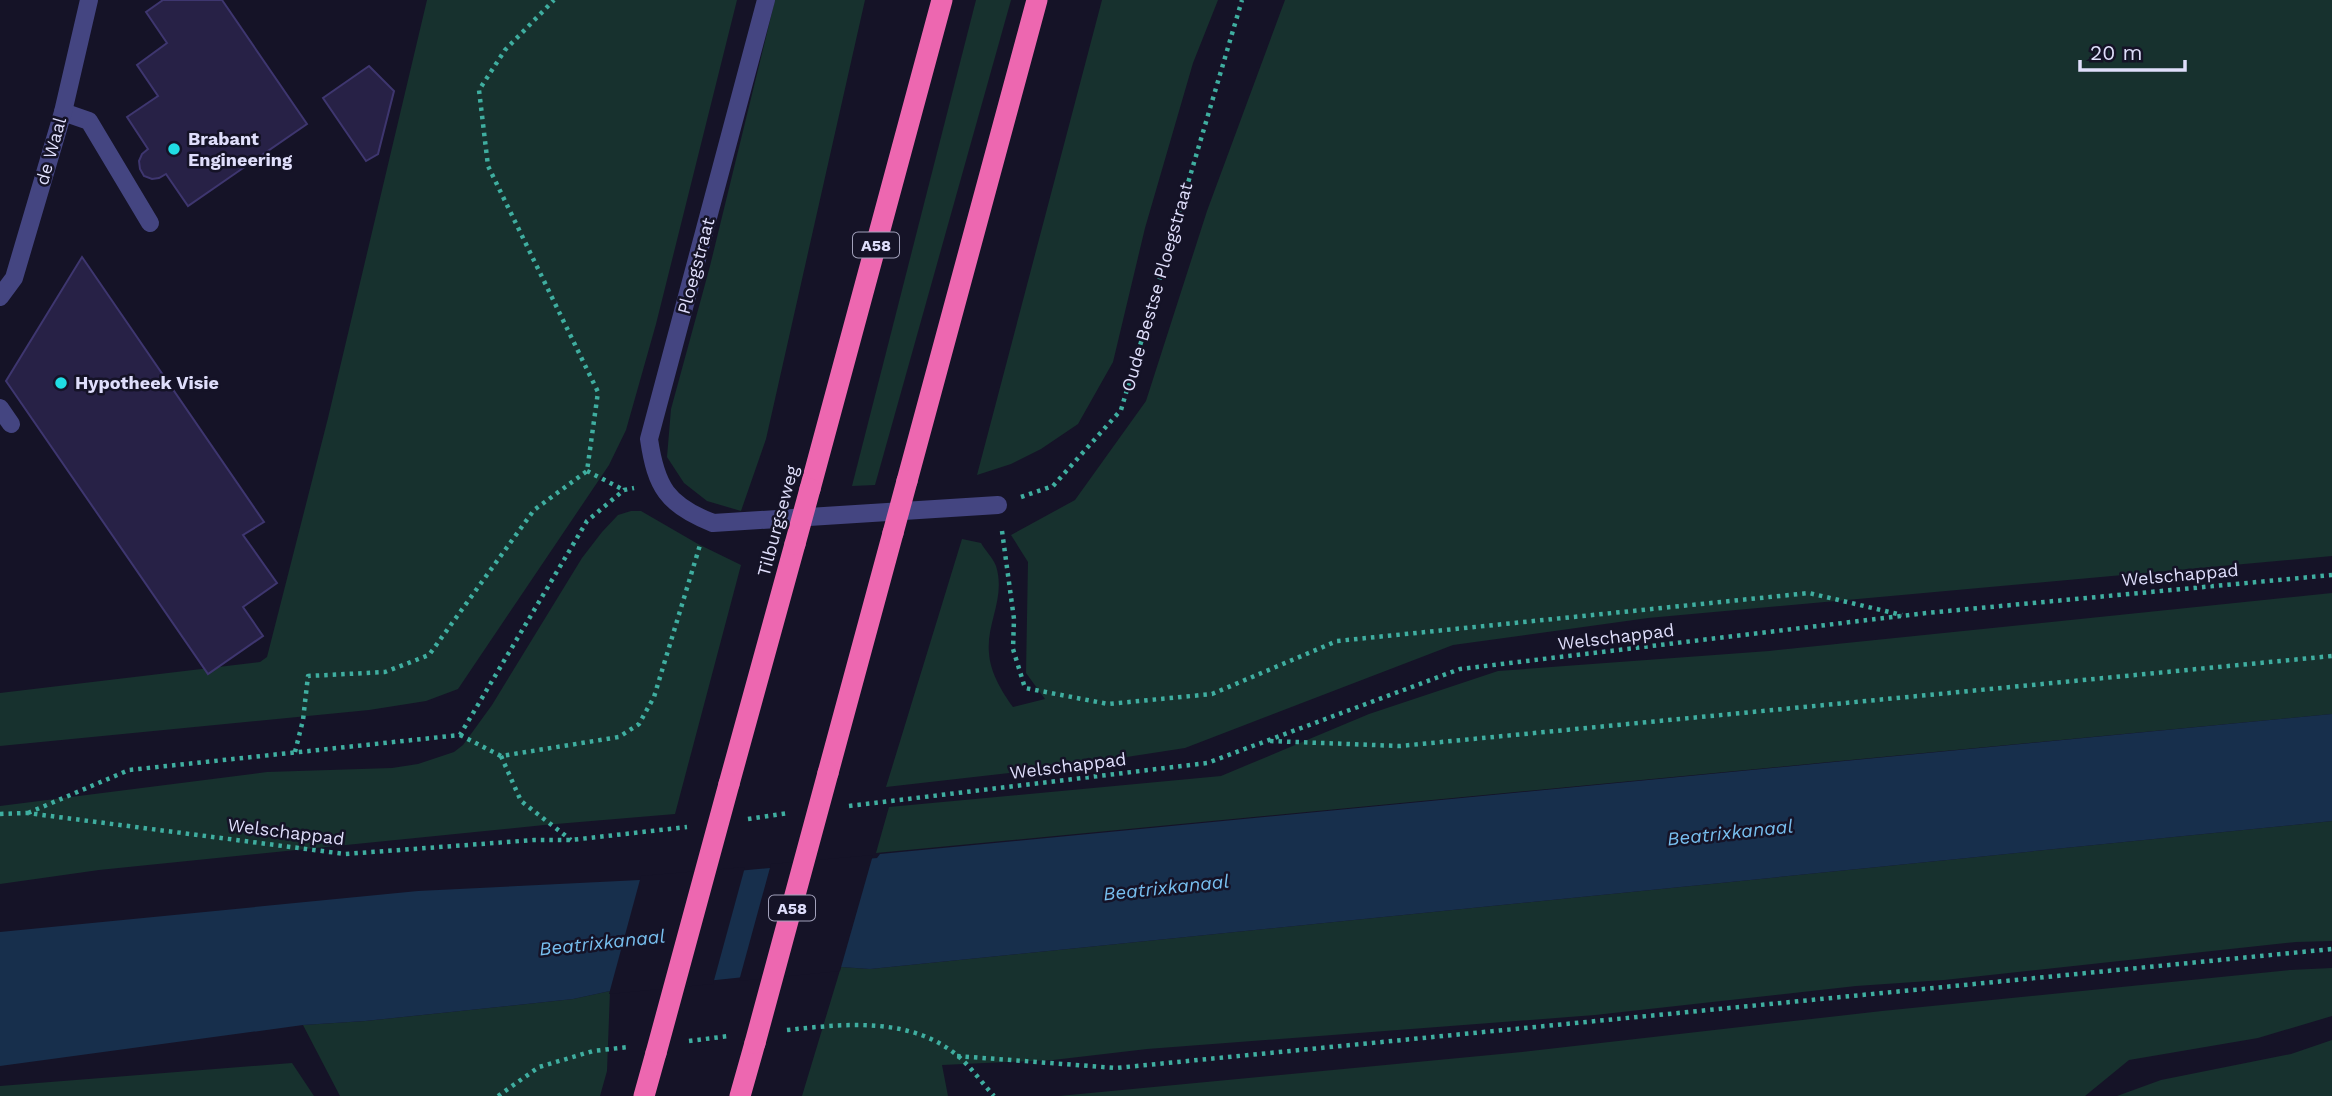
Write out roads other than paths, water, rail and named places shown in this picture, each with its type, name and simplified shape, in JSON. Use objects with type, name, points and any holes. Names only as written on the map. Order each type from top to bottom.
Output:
[{"type":"highway","name":"Tilburgseweg","points":[[647,1086],[942,0]]},
{"type":"highway","name":"A58","points":[[740,1096],[1037,0]]},
{"type":"street","name":"de Waal","points":[[0,297],[14,278],[63,112],[89,0]]},
{"type":"street","name":"Ploegstraat","points":[[766,0],[649,439],[654,470],[660,484],[680,508],[713,523],[998,505]]},
{"type":"street","points":[[63,112],[89,121],[150,223]]},
{"type":"street","points":[[0,408],[11,425]]},
{"type":"water","name":"Beatrixkanaal","points":[[2332,714],[2332,821],[870,969],[841,967],[610,991],[573,999],[303,1025],[0,1066],[0,932],[418,891],[640,880],[877,858],[880,854]]},
{"type":"place","name":"Brabant Engineering","points":[[174,149]]},
{"type":"place","name":"Hypotheek Visie","points":[[61,383]]}]
